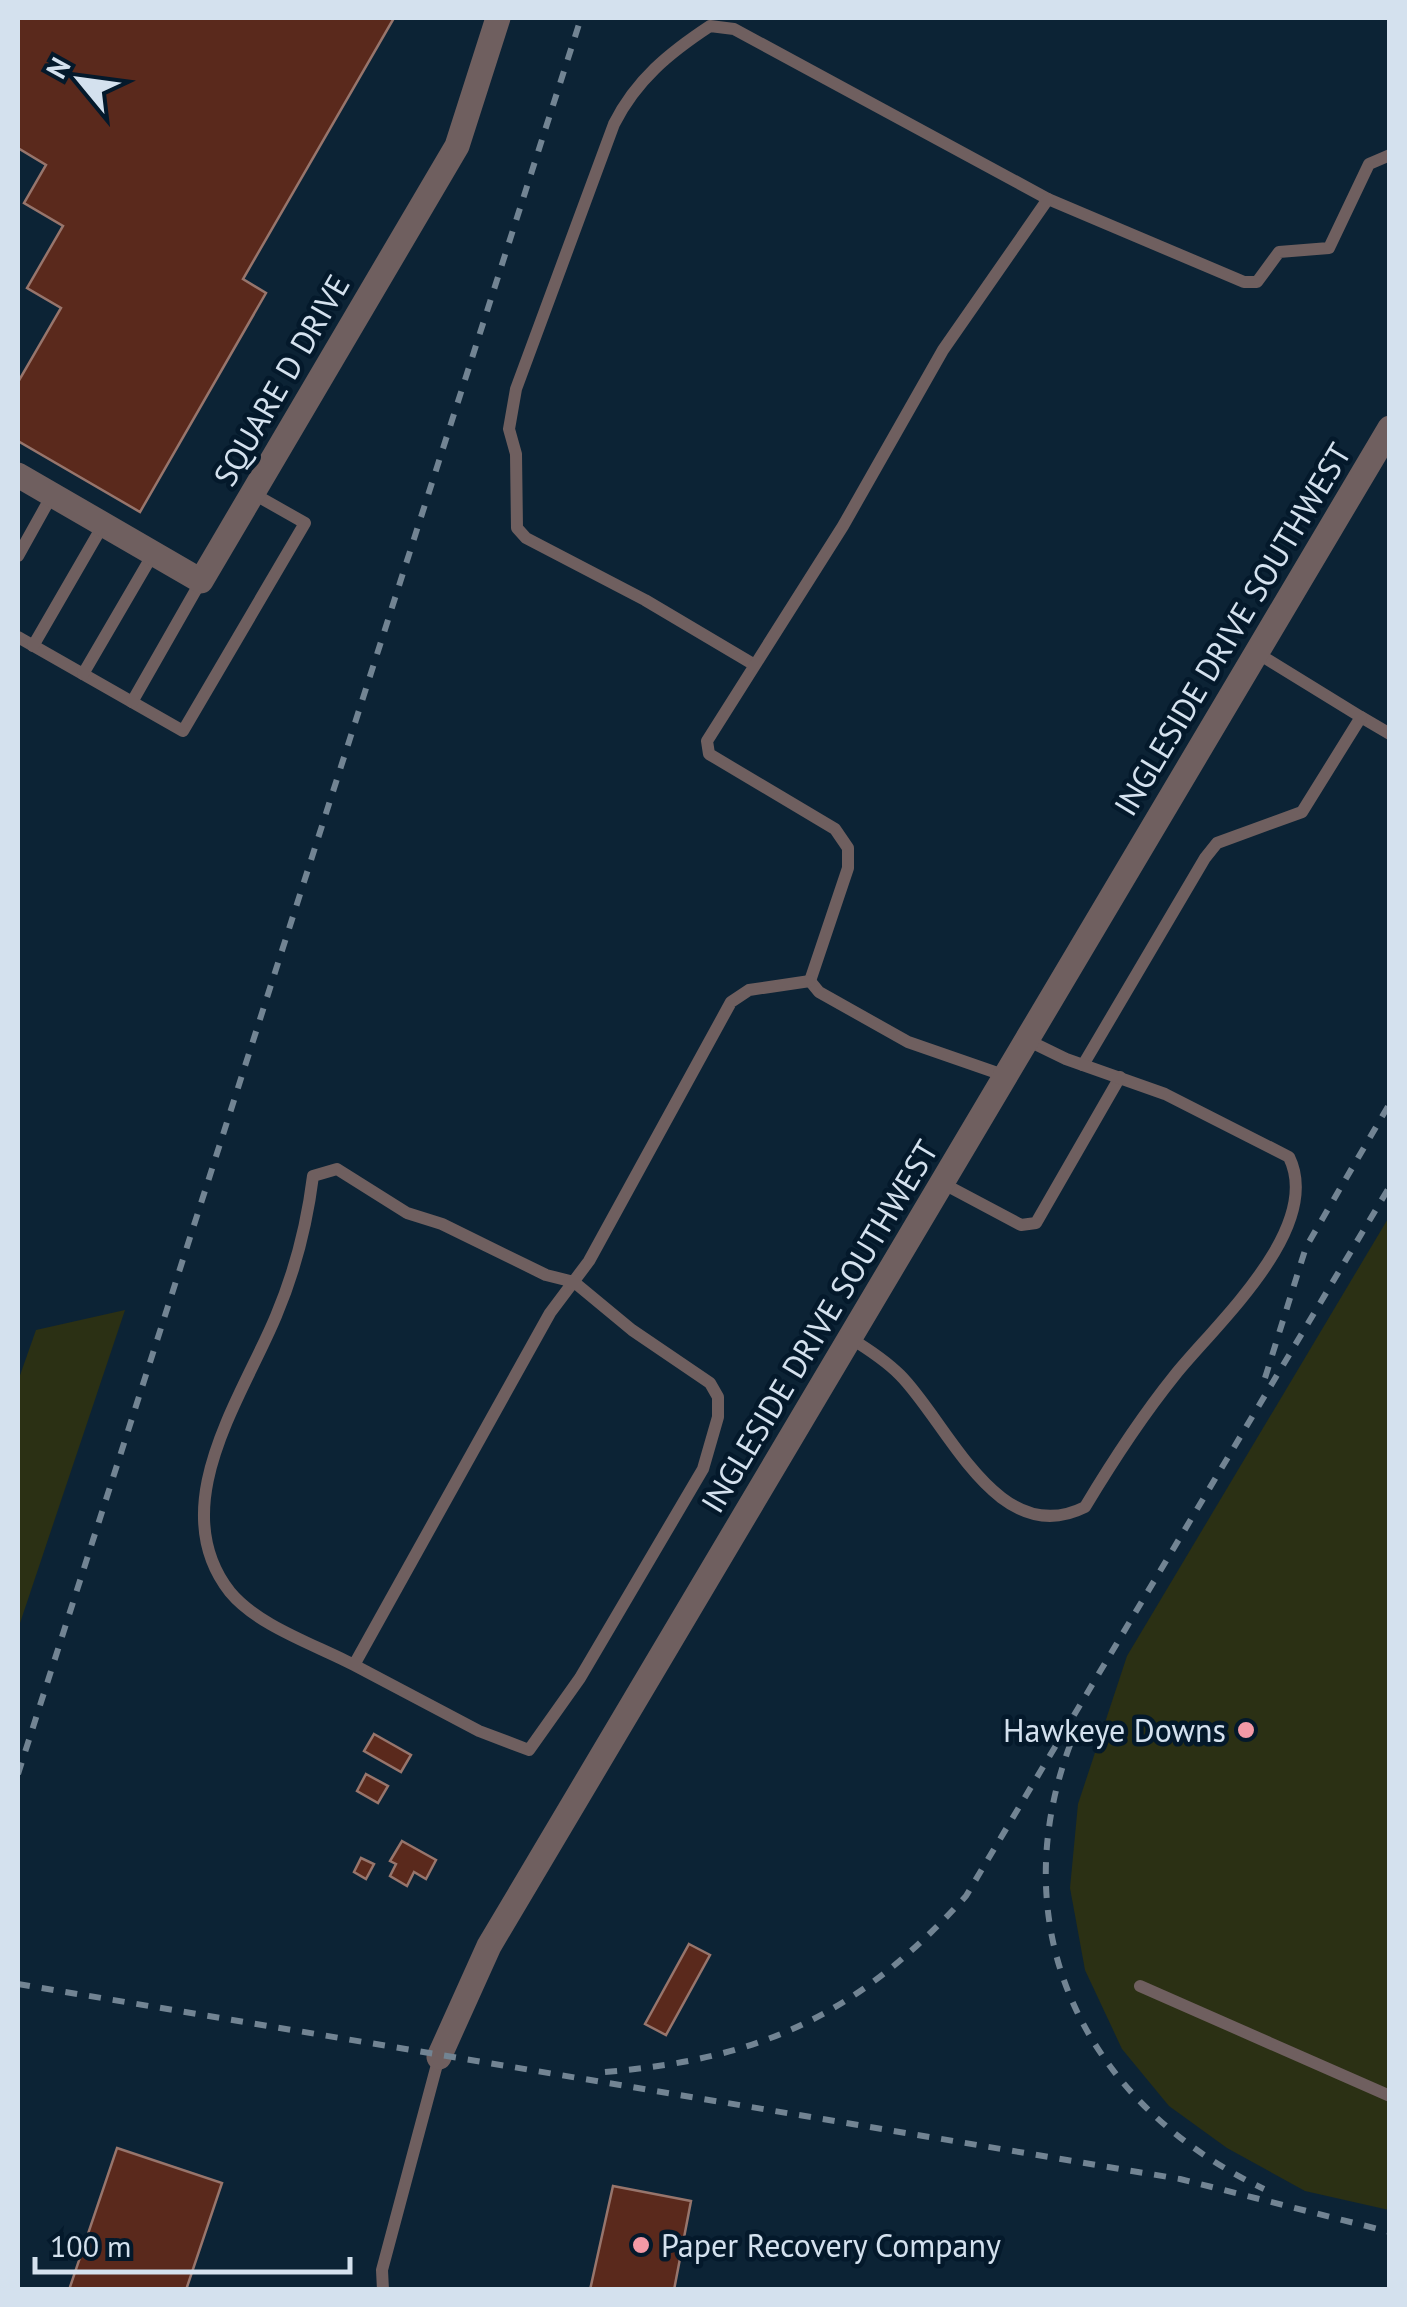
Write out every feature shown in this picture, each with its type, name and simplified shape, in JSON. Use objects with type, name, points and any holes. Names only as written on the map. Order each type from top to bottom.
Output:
[{"type":"street","name":"SQUARE D DRIVE","points":[[201,581],[457,146],[498,18]]},
{"type":"street","name":"INGLESIDE DRIVE SOUTHWEST","points":[[439,2057],[489,1946],[1390,428]]},
{"type":"street","points":[[18,475],[201,581]]},
{"type":"lane","points":[[753,664],[645,600],[526,538],[517,528],[516,454],[509,430],[516,389],[629,94],[673,50],[710,26],[734,29],[1048,199],[1155,248],[1244,282],[1257,282],[1279,252],[1329,248],[1369,164],[1390,155]]},
{"type":"lane","points":[[810,981],[848,868],[848,848],[835,829],[709,754],[708,741],[843,526],[943,350],[1048,199]]},
{"type":"lane","points":[[18,637],[183,731],[305,523],[252,494]]},
{"type":"lane","points":[[18,556],[52,495]]},
{"type":"lane","points":[[33,646],[103,525]]},
{"type":"lane","points":[[83,674],[154,554]]},
{"type":"lane","points":[[132,702],[201,581]]},
{"type":"lane","points":[[1256,653],[1390,734]]},
{"type":"lane","points":[[1083,1064],[1218,843],[1302,812],[1361,717]]},
{"type":"lane","points":[[810,981],[820,992],[908,1042],[1006,1076]]},
{"type":"lane","points":[[354,1665],[550,1313],[574,1282],[731,1002],[749,990],[810,981]]},
{"type":"lane","points":[[850,1338],[902,1376],[952,1448],[985,1485],[1041,1517],[1061,1519],[1085,1507],[1175,1375],[1251,1289],[1294,1209],[1298,1176],[1290,1157],[1164,1094],[1027,1040]]},
{"type":"lane","points":[[942,1182],[1022,1226],[1036,1224],[1120,1077]]},
{"type":"lane","points":[[337,1170],[351,1175],[378,1200],[407,1214],[442,1224],[546,1276],[574,1282],[710,1383],[718,1398],[718,1417],[703,1468],[580,1678],[529,1750],[479,1731],[354,1665],[256,1614],[231,1593],[212,1559],[204,1524],[205,1489],[231,1413],[277,1315],[298,1256],[313,1176],[337,1170]]},
{"type":"lane","points":[[1140,1986],[1390,2096]]},
{"type":"lane","name":"INGLESIDE DRIVE SOUTHWEST","points":[[383,2290],[382,2270],[439,2057]]},
{"type":"green space","name":"Hawkeye Downs","points":[[1389,1217],[1389,2210],[1305,2191],[1227,2148],[1169,2106],[1122,2049],[1085,1970],[1070,1888],[1078,1804],[1127,1656]]},
{"type":"green space","points":[[125,1310],[18,1629],[18,1381],[36,1330]]},
{"type":"building","points":[[18,18],[394,18],[243,279],[266,293],[140,512],[18,441],[18,382],[61,308],[27,288],[63,226],[24,203],[46,165],[18,148]]},
{"type":"building","points":[[374,1734],[411,1755],[401,1772],[364,1751]]},
{"type":"building","points":[[366,1774],[388,1786],[378,1803],[357,1791]]},
{"type":"building","points":[[402,1841],[436,1860],[426,1879],[414,1872],[407,1886],[390,1876],[396,1864],[390,1861]]},
{"type":"building","points":[[361,1858],[374,1864],[366,1879],[354,1872]]},
{"type":"building","points":[[689,1944],[710,1955],[666,2035],[645,2024]]},
{"type":"building","points":[[117,2148],[222,2183],[186,2290],[69,2290]]},
{"type":"building","name":"Paper Recovery Company","points":[[613,2186],[691,2201],[674,2290],[590,2290]]},
{"type":"railway","points":[[18,1774],[581,18]]},
{"type":"railway","points":[[1265,1378],[1306,1247],[1390,1103]]},
{"type":"railway","points":[[605,2072],[713,2056],[805,2023],[887,1971],[966,1896],[1390,1186]]},
{"type":"railway","points":[[1070,1745],[1051,1815],[1046,1882],[1054,1946],[1074,2006],[1106,2061],[1149,2111],[1202,2154],[1264,2189]]},
{"type":"railway","points":[[18,1984],[1180,2179],[1390,2232]]},
{"type":"place","name":"Hawkeye Downs","points":[[1246,1730]]},
{"type":"place","name":"Paper Recovery Company","points":[[641,2245]]}]
